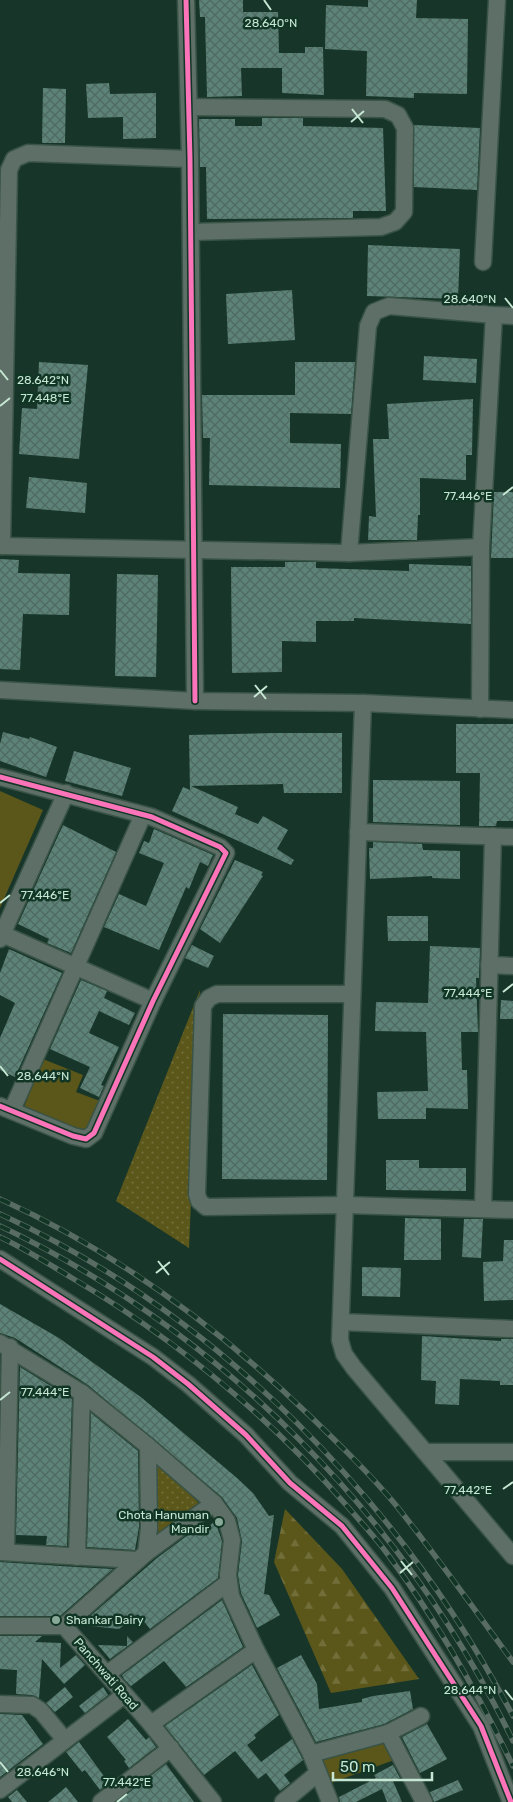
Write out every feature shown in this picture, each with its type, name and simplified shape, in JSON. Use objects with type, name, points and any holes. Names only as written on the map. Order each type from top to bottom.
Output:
[{"type":"street","points":[[186,0],[191,232],[195,701]]},
{"type":"street","points":[[483,262],[497,0]]},
{"type":"street","points":[[189,107],[385,109],[398,115],[405,128],[404,212],[395,222],[381,227],[191,232]]},
{"type":"street","points":[[190,159],[28,154],[14,159],[9,170],[1,546],[349,553],[482,547]]},
{"type":"street","points":[[349,553],[368,326],[374,312],[389,306],[513,316]]},
{"type":"street","points":[[480,709],[482,547],[494,315]]},
{"type":"street","points":[[0,690],[195,701],[363,703],[513,710]]},
{"type":"street","points":[[363,703],[340,1340],[344,1354],[513,1556]]},
{"type":"street","points":[[0,777],[143,815],[220,846],[226,853],[153,1001],[94,1133],[86,1139],[74,1136],[6,1108],[75,966],[143,815]]},
{"type":"street","points":[[66,793],[1,936],[75,966],[153,1001]]},
{"type":"street","points":[[358,832],[513,837]]},
{"type":"street","points":[[483,1209],[493,836]]},
{"type":"street","points":[[489,965],[513,966]]},
{"type":"street","points":[[352,994],[217,994],[209,998],[203,1006],[197,1194],[199,1201],[206,1207],[345,1205],[513,1210]]},
{"type":"street","points":[[0,1259],[153,1357],[188,1384],[246,1435],[290,1482],[342,1526],[392,1588],[481,1726],[510,1802]]},
{"type":"street","points":[[341,1322],[513,1329]]},
{"type":"street","points":[[5,1345],[82,1393],[148,1446],[214,1503],[227,1521],[232,1540],[229,1582],[231,1596],[256,1650],[311,1754],[330,1802]]},
{"type":"street","points":[[5,1345],[3,1552],[77,1557],[142,1557],[149,1506],[148,1446]]},
{"type":"street","points":[[77,1557],[82,1393]]},
{"type":"street","points":[[425,1452],[513,1452]]},
{"type":"street","name":"Panchwati Road","points":[[213,1802],[151,1724],[123,1696],[107,1674],[64,1626],[142,1557],[214,1503]]},
{"type":"street","points":[[107,1674],[229,1582]]},
{"type":"street","points":[[0,1626],[64,1626]]},
{"type":"street","points":[[151,1724],[256,1650]]},
{"type":"street","points":[[0,1790],[123,1696]]},
{"type":"street","points":[[0,1704],[32,1705],[41,1711],[65,1740]]},
{"type":"street","points":[[311,1754],[388,1733],[421,1716]]},
{"type":"street","points":[[388,1733],[422,1801]]},
{"type":"street","points":[[101,1802],[171,1748]]},
{"type":"street","points":[[284,1802],[318,1773]]},
{"type":"green space","points":[[0,791],[43,810],[0,908]]},
{"type":"green space","points":[[200,990],[189,1248],[116,1201]]},
{"type":"green space","points":[[43,1059],[83,1075],[76,1092],[100,1101],[88,1133],[24,1107]]},
{"type":"green space","points":[[153,1458],[200,1504],[152,1543]]},
{"type":"green space","points":[[285,1509],[342,1569],[419,1679],[331,1693],[274,1562]]},
{"type":"green space","points":[[387,1736],[397,1759],[331,1783],[320,1756]]},
{"type":"building","points":[[199,0],[243,0],[243,12],[278,12],[279,53],[305,53],[305,47],[323,47],[324,95],[282,93],[282,68],[241,68],[242,96],[207,97],[205,17],[200,17]]},
{"type":"building","points":[[368,0],[417,0],[416,18],[468,19],[467,94],[414,93],[414,98],[366,96],[367,51],[325,49],[326,5],[368,7]]},
{"type":"building","points":[[109,83],[110,94],[156,93],[156,138],[123,139],[123,117],[88,118],[86,84]]},
{"type":"building","points":[[43,88],[66,89],[65,143],[42,143]]},
{"type":"building","points":[[262,118],[303,118],[303,126],[383,128],[386,211],[353,211],[353,218],[207,219],[206,167],[200,167],[199,119],[235,119],[235,126],[262,126]]},
{"type":"building","points":[[414,125],[480,128],[477,190],[414,187]]},
{"type":"building","points":[[368,245],[460,249],[458,299],[367,296]]},
{"type":"building","points":[[292,290],[295,340],[228,344],[226,294]]},
{"type":"building","points":[[424,356],[477,359],[476,383],[423,380]]},
{"type":"building","points":[[39,362],[88,365],[79,459],[19,454],[22,408],[37,409]]},
{"type":"building","points":[[295,362],[355,362],[351,414],[290,413],[290,443],[341,444],[340,488],[209,485],[210,438],[203,438],[202,395],[295,395]]},
{"type":"building","points":[[473,399],[472,455],[466,455],[466,480],[420,478],[420,515],[418,515],[417,540],[368,540],[369,516],[376,517],[373,439],[389,439],[387,404]]},
{"type":"building","points":[[29,477],[87,483],[85,513],[26,508]]},
{"type":"building","points":[[494,492],[513,492],[513,558],[491,558]]},
{"type":"building","points":[[0,559],[19,560],[18,573],[70,574],[69,615],[23,614],[20,670],[0,669]]},
{"type":"building","points":[[285,562],[316,562],[316,568],[409,571],[409,564],[471,566],[471,624],[354,618],[354,621],[316,621],[316,642],[282,641],[282,672],[232,673],[231,567],[285,567]]},
{"type":"building","points":[[117,574],[158,575],[156,677],[115,676]]},
{"type":"building","points":[[456,724],[513,724],[513,821],[497,821],[496,826],[479,826],[480,773],[456,773]]},
{"type":"building","points":[[3,732],[29,739],[30,737],[57,747],[46,777],[0,761],[0,744]]},
{"type":"building","points":[[342,733],[342,793],[284,793],[283,784],[191,786],[238,807],[235,814],[258,824],[263,816],[288,830],[277,849],[294,860],[291,865],[172,811],[183,787],[190,790],[189,735]]},
{"type":"building","points":[[74,751],[131,768],[122,796],[65,781]]},
{"type":"building","points":[[373,780],[460,781],[460,825],[373,822]]},
{"type":"building","points":[[63,825],[116,852],[71,953],[47,943],[49,939],[18,924]]},
{"type":"building","points":[[154,829],[213,855],[208,866],[200,862],[189,889],[186,887],[159,950],[104,927],[119,894],[146,906],[164,863],[139,853],[144,841],[149,843]]},
{"type":"building","points":[[373,842],[422,844],[423,850],[460,851],[460,879],[432,878],[432,876],[370,879],[369,848],[373,848]]},
{"type":"building","points":[[235,860],[263,872],[261,875],[263,876],[220,943],[200,929]]},
{"type":"building","points":[[387,916],[428,916],[428,941],[388,941]]},
{"type":"building","points":[[192,945],[214,956],[208,968],[185,958]]},
{"type":"building","points":[[430,946],[480,948],[479,978],[476,978],[478,1032],[461,1032],[462,1070],[467,1070],[468,1109],[426,1108],[426,1119],[378,1119],[377,1092],[428,1091],[426,1032],[375,1031],[376,1002],[428,1003]]},
{"type":"building","points":[[9,949],[62,973],[15,1077],[0,1070],[0,1038],[15,1003],[0,995],[0,973]]},
{"type":"building","points":[[81,980],[107,991],[104,998],[135,1013],[129,1025],[99,1011],[89,1033],[119,1047],[101,1085],[104,1086],[99,1097],[80,1088],[90,1067],[50,1049]]},
{"type":"building","points":[[501,1000],[513,1001],[513,1019],[500,1019]]},
{"type":"building","points":[[223,1014],[328,1015],[327,1180],[222,1179]]},
{"type":"building","points":[[386,1160],[419,1160],[419,1168],[466,1168],[466,1191],[386,1190]]},
{"type":"building","points":[[405,1218],[441,1219],[441,1260],[404,1260]]},
{"type":"building","points":[[464,1219],[483,1219],[481,1258],[462,1257]]},
{"type":"building","points":[[504,1240],[513,1240],[513,1300],[484,1301],[483,1262],[503,1261]]},
{"type":"building","points":[[362,1267],[401,1268],[400,1297],[362,1296]]},
{"type":"building","points":[[0,1304],[59,1338],[142,1398],[237,1478],[253,1493],[269,1516],[274,1515],[264,1594],[269,1595],[280,1615],[257,1628],[241,1593],[238,1575],[242,1541],[237,1518],[222,1497],[88,1385],[15,1338],[0,1333]]},
{"type":"building","points":[[422,1336],[501,1341],[501,1339],[513,1339],[513,1385],[500,1385],[500,1381],[460,1379],[459,1405],[435,1404],[436,1381],[421,1380]]},
{"type":"building","points":[[20,1367],[72,1399],[67,1546],[46,1545],[47,1536],[16,1535]]},
{"type":"building","points":[[91,1413],[138,1451],[139,1527],[135,1550],[87,1547]]},
{"type":"building","points":[[215,1521],[222,1541],[218,1578],[150,1629],[138,1614],[119,1629],[80,1625],[157,1558],[196,1529],[200,1534]]},
{"type":"building","points":[[0,1562],[113,1569],[60,1616],[0,1616]]},
{"type":"building","points":[[222,1600],[243,1647],[186,1687],[164,1661],[131,1686],[124,1679],[122,1675]]},
{"type":"building","points":[[0,1636],[42,1636],[35,1642],[61,1643],[60,1668],[76,1655],[85,1665],[64,1684],[42,1659],[39,1698],[32,1695],[16,1694],[17,1670],[0,1669]]},
{"type":"building","points":[[127,1636],[133,1642],[110,1659],[98,1645],[127,1646]]},
{"type":"building","points":[[301,1655],[317,1684],[319,1709],[362,1702],[362,1699],[373,1696],[410,1691],[413,1709],[384,1724],[316,1742],[277,1668]]},
{"type":"building","points":[[252,1665],[279,1715],[254,1735],[256,1738],[247,1745],[261,1762],[292,1739],[303,1760],[284,1775],[290,1783],[280,1791],[266,1773],[258,1779],[235,1751],[204,1775],[165,1726]]},
{"type":"building","points":[[65,1687],[73,1697],[55,1712],[46,1703]]},
{"type":"building","points":[[103,1687],[108,1695],[85,1713],[79,1706]]},
{"type":"building","points":[[0,1714],[22,1715],[43,1744],[0,1777]]},
{"type":"building","points":[[128,1719],[146,1740],[149,1737],[156,1747],[129,1768],[124,1761],[126,1760],[107,1737]]},
{"type":"building","points":[[427,1724],[447,1759],[420,1773],[402,1737]]},
{"type":"building","points":[[79,1742],[109,1783],[100,1790],[85,1770],[82,1772],[66,1752]]},
{"type":"building","points":[[166,1764],[194,1802],[117,1802]]},
{"type":"building","points":[[393,1765],[400,1778],[393,1781],[402,1802],[387,1802],[382,1789],[356,1802],[340,1802],[339,1797],[376,1778],[374,1775]]},
{"type":"building","points":[[458,1780],[463,1790],[434,1802],[430,1792]]},
{"type":"building","points":[[66,1787],[78,1802],[48,1802],[58,1794]]},
{"type":"building","points":[[17,1790],[27,1802],[12,1802],[8,1797]]},
{"type":"railway","points":[[0,1199],[43,1220],[126,1268],[203,1323],[276,1384],[354,1459],[395,1504],[513,1662]]},
{"type":"railway","points":[[0,1214],[81,1256],[158,1306],[230,1361],[297,1423],[360,1490],[417,1562],[468,1637],[513,1716]]},
{"type":"railway","points":[[0,1226],[82,1270],[159,1320],[232,1377],[300,1440],[362,1509],[419,1582],[469,1660],[513,1741]]},
{"type":"railway","points":[[0,1237],[111,1302],[184,1353],[253,1410],[317,1472],[381,1546],[422,1603],[455,1656],[513,1766]]},
{"type":"cycle path","points":[[186,0],[190,159],[195,701]]},
{"type":"cycle path","points":[[0,777],[152,817],[220,847],[226,853],[153,1001],[94,1133],[86,1139],[73,1136],[0,1106]]},
{"type":"cycle path","points":[[0,1259],[153,1357],[188,1384],[246,1435],[290,1483],[342,1526],[392,1588],[481,1726],[511,1802]]},
{"type":"place","name":"Chota Hanuman Mandir","points":[[219,1522]]},
{"type":"place","name":"Shankar Dairy","points":[[56,1620]]}]
